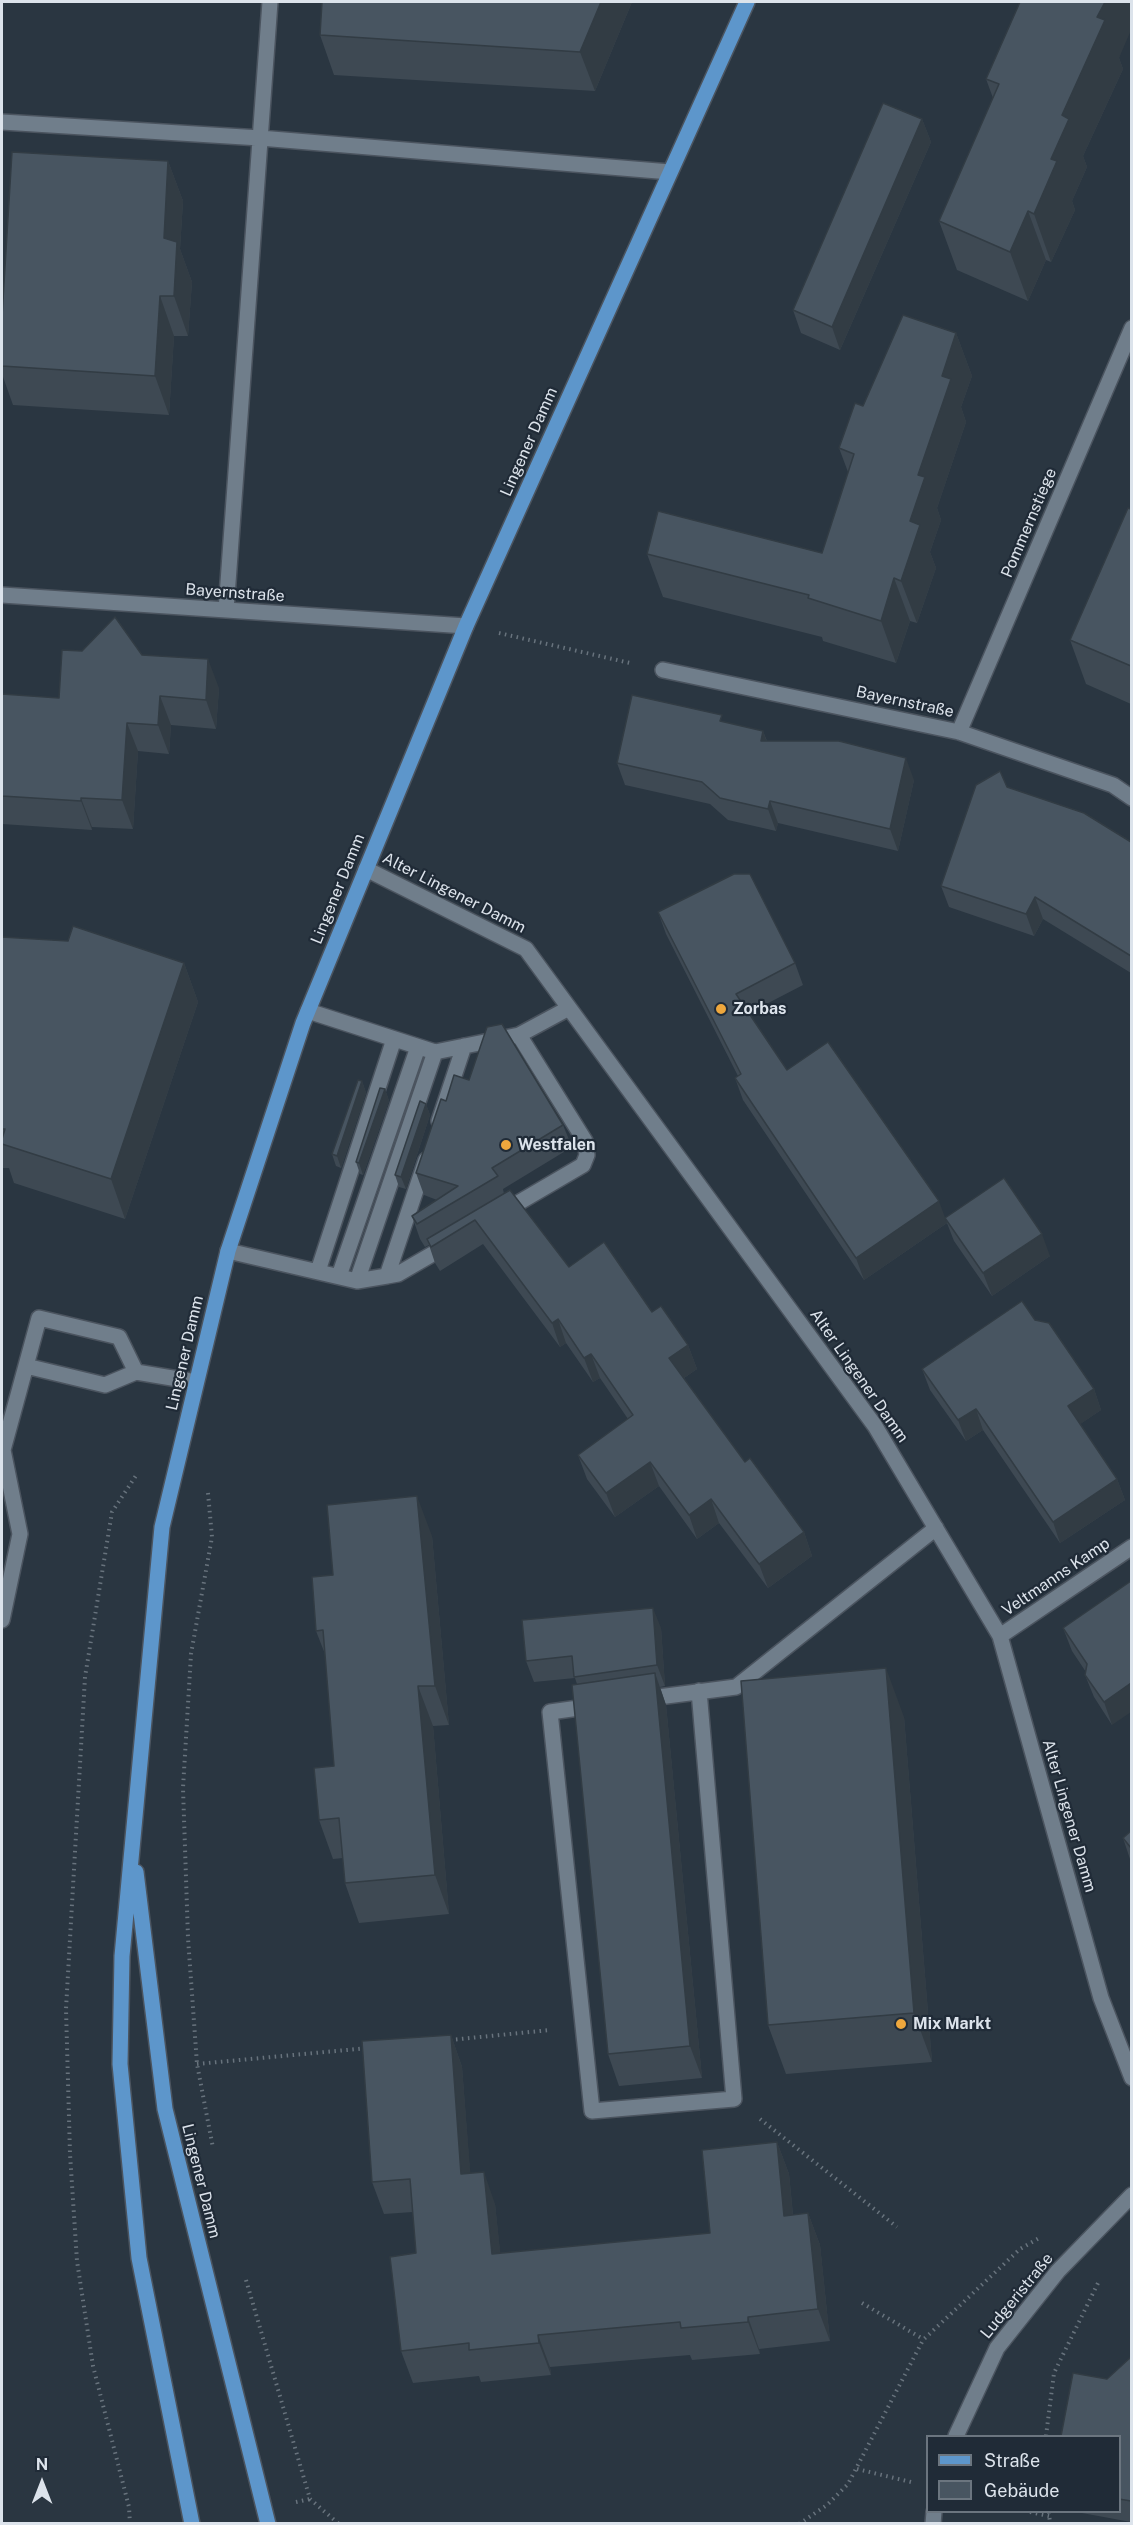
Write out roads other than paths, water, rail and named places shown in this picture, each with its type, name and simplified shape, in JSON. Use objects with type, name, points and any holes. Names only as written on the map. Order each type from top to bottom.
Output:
[{"type":"main road","name":"Lingener Damm","points":[[192,2523],[139,2258],[120,2064],[122,1956],[162,1527],[228,1251],[308,1011],[466,626],[747,2]]},
{"type":"main road","name":"Lingener Damm","points":[[132,1842],[165,2109],[268,2523]]},
{"type":"street","points":[[226,610],[270,2]]},
{"type":"street","points":[[2,122],[260,138],[670,171]]},
{"type":"street","name":"Pommernstiege","points":[[959,732],[1131,328]]},
{"type":"street","name":"Bayernstraße","points":[[2,595],[466,626]]},
{"type":"street","name":"Bayernstraße","points":[[663,670],[959,732],[1113,785],[1131,798]]},
{"type":"street","name":"Alter Lingener Damm","points":[[366,869],[526,950],[875,1426],[1000,1636],[1101,1998],[1131,2078]]},
{"type":"street","points":[[308,1011],[435,1052],[519,1035],[569,1008]]},
{"type":"street","points":[[491,1219],[583,1166],[588,1155],[585,1141],[519,1035]]},
{"type":"street","points":[[318,1271],[394,1039]]},
{"type":"street","points":[[387,1276],[464,1046]]},
{"type":"street","points":[[339,1276],[418,1047]]},
{"type":"street","points":[[357,1281],[435,1052]]},
{"type":"street","points":[[228,1251],[357,1281],[398,1274],[461,1237]]},
{"type":"street","points":[[2,1620],[20,1534],[3,1450],[39,1318],[119,1337],[136,1372]]},
{"type":"street","points":[[26,1366],[105,1385],[136,1372],[196,1382]]},
{"type":"street","points":[[630,1700],[736,1688],[936,1528]]},
{"type":"street","name":"Veltmanns Kamp","points":[[1000,1636],[1131,1547]]},
{"type":"street","points":[[607,1704],[550,1712],[592,2111],[734,2098],[699,1691]]},
{"type":"street","name":"Ludgeristraße","points":[[956,2435],[997,2348],[1058,2271],[1131,2195]]},
{"type":"place","name":"Zorbas","points":[[721,1009]]},
{"type":"place","name":"Westfalen","points":[[506,1145]]},
{"type":"place","name":"Mix Markt","points":[[901,2024]]}]
